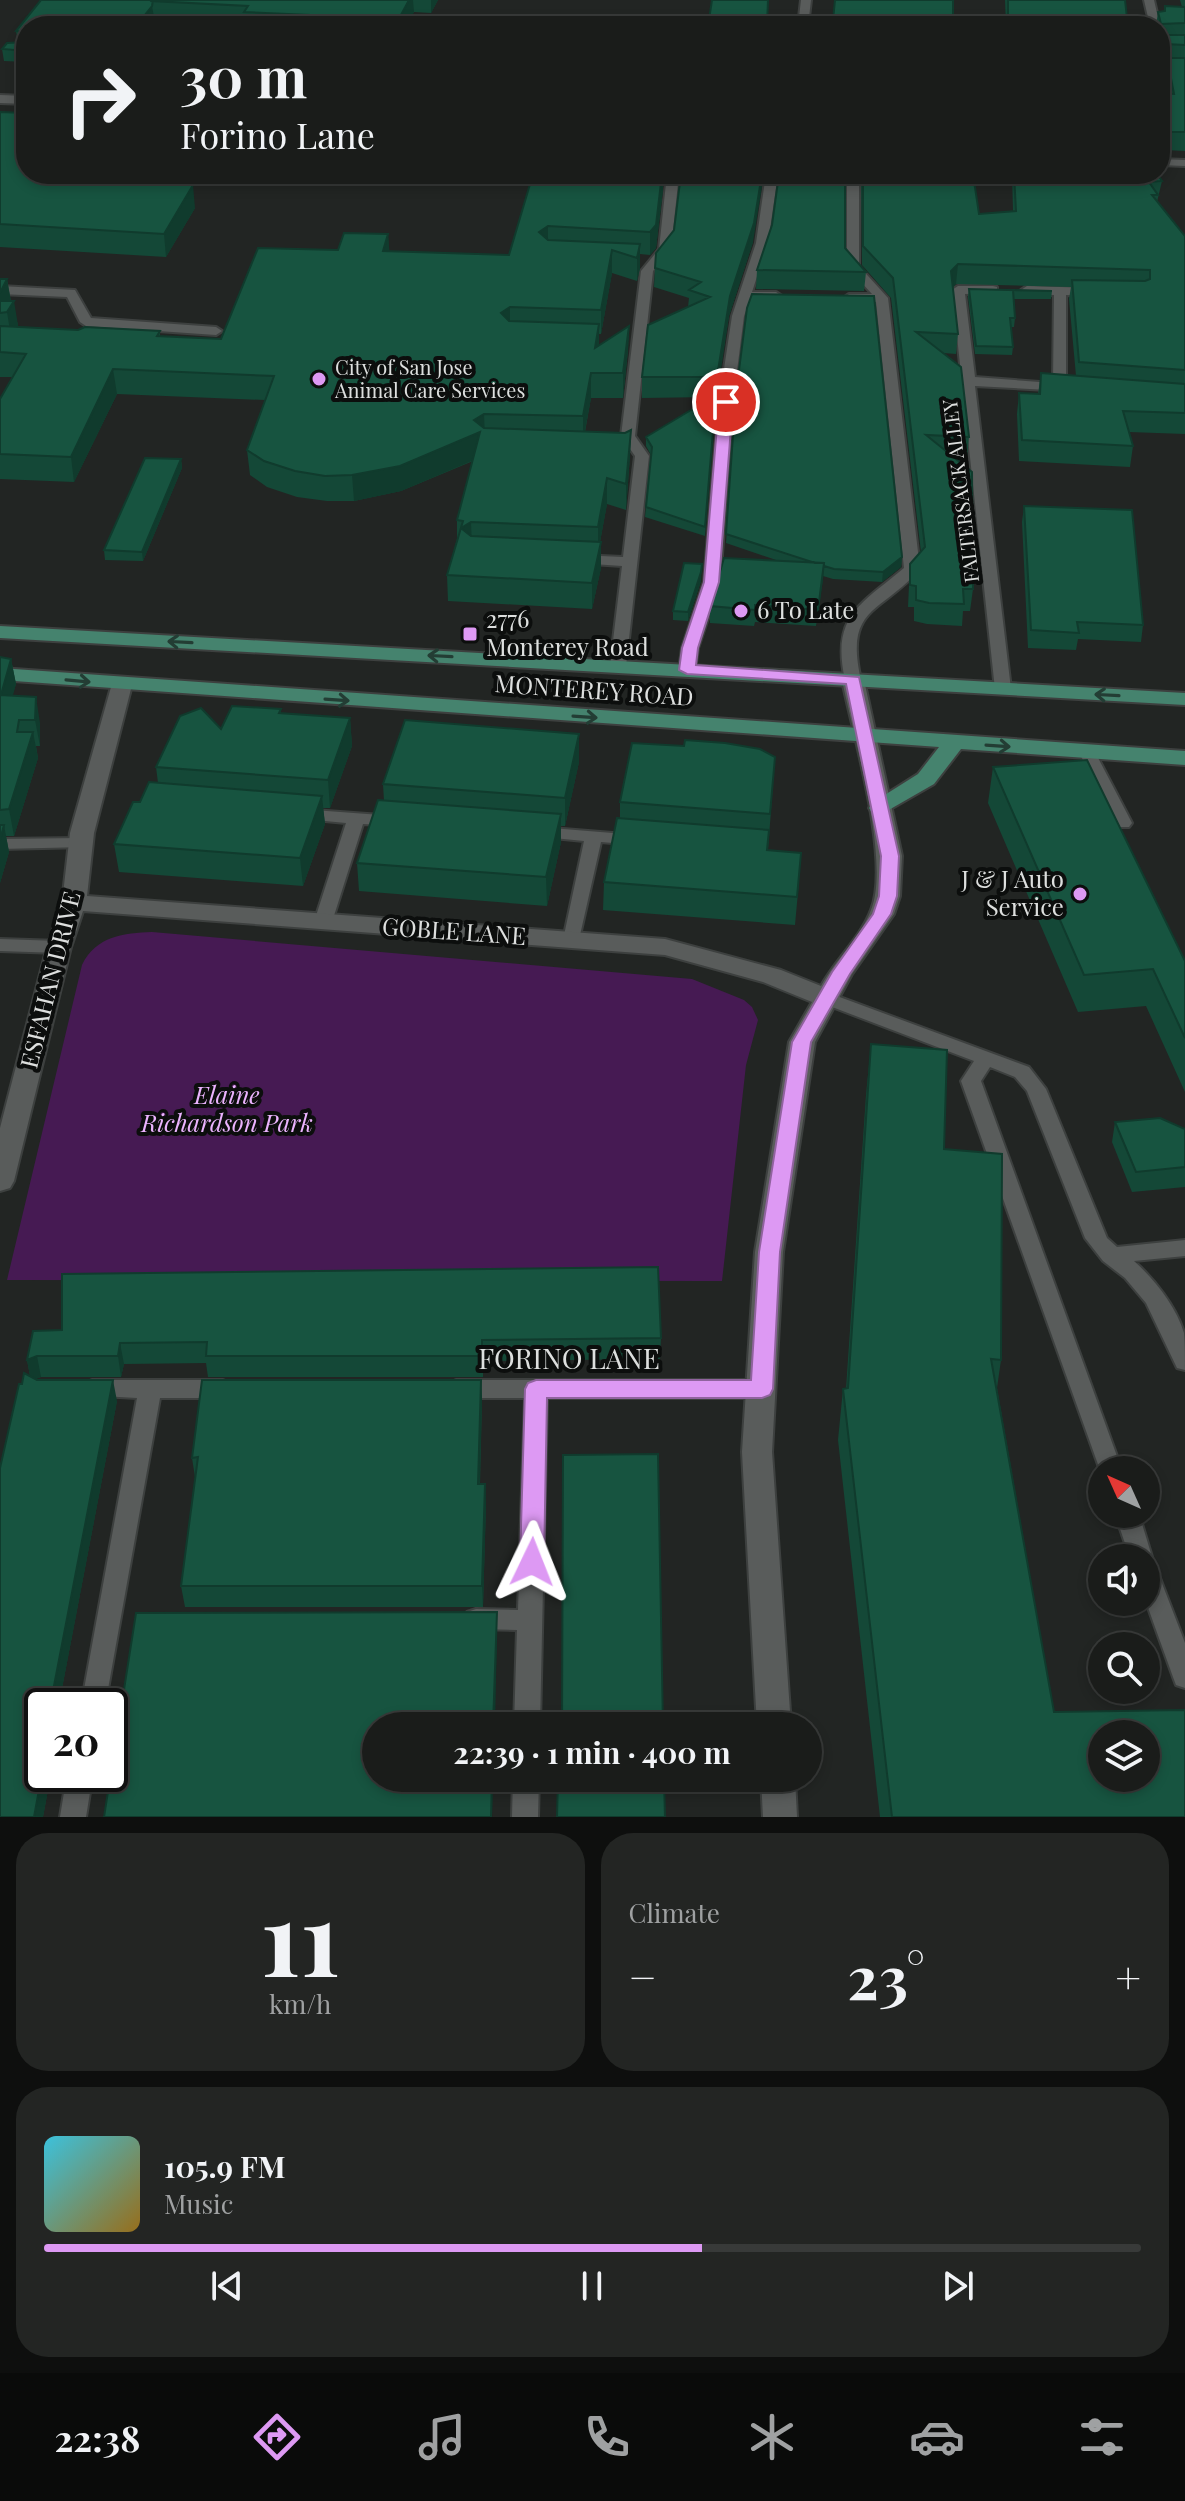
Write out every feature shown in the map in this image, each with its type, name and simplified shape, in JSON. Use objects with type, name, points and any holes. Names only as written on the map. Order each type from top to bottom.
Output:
[{"type":"main road","name":"MONTEREY ROAD","points":[[0,632],[1185,699]]},
{"type":"main road","name":"MONTEREY ROAD","points":[[0,674],[121,685],[1185,758]]},
{"type":"main road","points":[[880,808],[926,779],[954,743]]},
{"type":"street","points":[[773,1712],[757,1452],[769,1252],[802,1042],[826,998],[870,935],[888,896],[890,856],[853,680]]},
{"type":"street","name":"ESFAHAN DRIVE","points":[[0,1181],[59,947],[74,903],[80,843],[121,685]]},
{"type":"street","name":"GOBLE LANE","points":[[74,903],[665,947],[772,976],[826,998]]},
{"type":"street","points":[[779,1792],[780,1817]]},
{"type":"lane","points":[[618,666],[642,456],[627,446],[633,342],[647,271],[651,262],[665,249],[668,184]]},
{"type":"lane","points":[[687,670],[690,648],[712,582],[726,402],[738,316],[762,243],[771,184]]},
{"type":"lane","points":[[853,184],[853,267],[882,298],[912,569],[851,622],[846,656],[853,680]]},
{"type":"lane","points":[[634,259],[651,262]]},
{"type":"lane","points":[[0,290],[71,293],[86,322],[216,331]]},
{"type":"lane","name":"FALTERSACK ALLEY","points":[[1003,689],[958,290],[1060,291]]},
{"type":"lane","points":[[1060,388],[1060,291],[1114,293]]},
{"type":"lane","points":[[746,296],[791,296]]},
{"type":"lane","points":[[837,297],[882,298]]},
{"type":"lane","points":[[968,381],[1075,389]]},
{"type":"lane","points":[[567,559],[630,562]]},
{"type":"lane","points":[[1087,752],[1123,823]]},
{"type":"lane","points":[[281,812],[419,823]]},
{"type":"lane","points":[[323,922],[356,818]]},
{"type":"lane","points":[[514,830],[654,841]]},
{"type":"lane","points":[[572,940],[593,837]]},
{"type":"lane","points":[[0,844],[80,843]]},
{"type":"lane","points":[[0,945],[59,947]]},
{"type":"lane","points":[[826,998],[1022,1072],[1036,1089],[1095,1238],[1110,1256],[1137,1277],[1169,1318],[1185,1362]]},
{"type":"lane","points":[[987,1057],[971,1081],[1106,1456]]},
{"type":"lane","points":[[1110,1256],[1185,1248]]},
{"type":"lane","points":[[72,1389],[243,1389]]},
{"type":"lane","points":[[96,1688],[150,1389]]},
{"type":"lane","name":"FORINO LANE","points":[[428,1389],[762,1389]]},
{"type":"lane","points":[[527,1712],[536,1389]]},
{"type":"lane","points":[[1160,1607],[1185,1677]]},
{"type":"lane","points":[[458,1619],[530,1620]]},
{"type":"lane","points":[[73,1817],[77,1792]]},
{"type":"lane","points":[[525,1817],[526,1792]]},
{"type":"green space","name":"Elaine Richardson Park","points":[[152,932],[692,979],[744,1000],[752,1007],[758,1020],[746,1065],[722,1281],[7,1280],[82,965],[103,942],[121,935]]},
{"type":"building","points":[[41,0],[153,0],[144,16],[28,16]]},
{"type":"building","points":[[409,0],[400,16],[308,16],[244,12],[248,6],[152,1]]},
{"type":"building","points":[[712,0],[768,0],[767,16],[710,16]]},
{"type":"building","points":[[835,0],[953,0],[953,16],[833,16]]},
{"type":"building","points":[[1008,0],[1125,0],[1127,16],[1076,16],[1008,16]]},
{"type":"building","points":[[1165,6],[1185,7],[1185,23],[1170,24],[1170,16],[1159,16],[1158,12],[1165,11]]},
{"type":"building","points":[[1170,35],[1185,35],[1185,45],[1170,44]]},
{"type":"building","points":[[7,43],[16,43],[16,50],[2,49]]},
{"type":"building","points":[[1170,58],[1185,58],[1185,132],[1170,132],[1170,94],[1174,94]]},
{"type":"building","points":[[0,112],[16,113],[16,184],[193,185],[164,234],[0,224]]},
{"type":"building","points":[[530,184],[661,184],[656,225],[650,232],[548,226],[539,232],[548,240],[640,244],[637,258],[612,250],[601,310],[510,307],[501,313],[509,321],[599,324],[595,348],[629,326],[623,373],[591,373],[583,416],[484,414],[474,420],[484,428],[625,433],[631,430],[626,484],[607,478],[598,527],[471,522],[461,528],[471,536],[601,542],[592,583],[447,575],[463,521],[457,520],[480,432],[400,466],[352,475],[325,476],[295,471],[264,461],[247,450],[274,376],[113,369],[71,457],[0,454],[0,399],[26,354],[0,352],[0,326],[160,331],[157,336],[221,339],[258,248],[338,250],[344,233],[388,234],[383,251],[509,255]]},
{"type":"building","points":[[680,184],[760,184],[754,223],[730,296],[717,377],[642,377],[648,325],[710,297],[689,290],[701,282],[655,268],[656,253],[674,230]]},
{"type":"building","points":[[778,184],[845,184],[845,248],[866,272],[757,270],[772,225]]},
{"type":"building","points":[[863,184],[974,184],[979,214],[1016,211],[1015,184],[1150,184],[1158,195],[1152,195],[1185,236],[1185,370],[1079,362],[1072,280],[1145,281],[1150,279],[1150,270],[958,264],[951,271],[958,334],[916,332],[961,367],[969,437],[926,435],[972,472],[973,589],[963,589],[964,604],[916,600],[916,586],[910,585],[910,564],[925,547],[893,278],[863,246]]},
{"type":"building","points":[[0,279],[7,279],[0,293]]},
{"type":"building","points":[[969,289],[1013,290],[1015,318],[1010,318],[1013,347],[976,346]]},
{"type":"building","points":[[752,294],[874,296],[902,557],[883,572],[834,569],[824,566],[824,563],[815,563],[726,534],[736,393],[747,308]]},
{"type":"building","points":[[0,301],[14,301],[7,312],[0,313]]},
{"type":"building","points":[[1041,373],[1185,384],[1185,413],[1123,411],[1133,446],[1022,440],[1019,393],[1040,394]]},
{"type":"building","points":[[716,395],[705,527],[646,507],[652,447],[646,437]]},
{"type":"building","points":[[145,458],[181,459],[142,552],[104,550]]},
{"type":"building","points":[[1024,506],[1132,510],[1143,625],[1077,622],[1079,633],[1031,630]]},
{"type":"building","points":[[724,558],[824,563],[818,610],[755,605],[755,610],[710,606]]},
{"type":"building","points":[[684,563],[702,564],[701,572],[688,612],[673,611]]},
{"type":"building","points":[[0,657],[11,659],[1,695],[36,697],[35,720],[19,720],[17,732],[33,732],[9,809],[0,810]]},
{"type":"building","points":[[232,706],[350,718],[328,780],[156,767],[180,716],[201,708],[221,729]]},
{"type":"building","points":[[405,720],[579,734],[565,798],[383,784]]},
{"type":"building","points":[[685,740],[760,749],[775,757],[770,814],[620,802],[632,743],[684,746]]},
{"type":"building","points":[[1087,760],[1185,961],[1185,1038],[1153,969],[1084,975],[993,767]]},
{"type":"building","points":[[149,782],[322,796],[300,858],[114,844],[133,802],[140,802]]},
{"type":"building","points":[[378,800],[561,814],[546,877],[357,863]]},
{"type":"building","points":[[617,818],[769,830],[767,850],[801,853],[797,897],[604,882]]},
{"type":"building","points":[[871,1044],[947,1050],[944,1149],[1002,1154],[1001,1360],[991,1359],[1054,1712],[1185,1710],[1185,1817],[892,1817],[843,1389],[848,1388]]},
{"type":"building","points":[[1160,1118],[1185,1129],[1185,1167],[1136,1172],[1115,1122]]},
{"type":"building","points":[[658,1267],[661,1338],[482,1340],[482,1356],[206,1356],[207,1342],[120,1343],[118,1356],[37,1356],[27,1360],[33,1331],[62,1330],[62,1274]]},
{"type":"building","points":[[24,1373],[37,1380],[113,1380],[54,1688],[24,1688],[24,1792],[39,1792],[34,1817],[0,1817],[0,1468],[19,1384],[22,1384]]},
{"type":"building","points":[[202,1380],[481,1380],[478,1484],[485,1484],[482,1586],[181,1586],[198,1457],[192,1458]]},
{"type":"building","points":[[658,1454],[663,1712],[562,1712],[563,1455]]},
{"type":"building","points":[[497,1612],[493,1712],[362,1712],[362,1792],[492,1792],[491,1817],[104,1817],[108,1792],[128,1792],[128,1688],[124,1688],[136,1613]]},
{"type":"building","points":[[558,1792],[664,1792],[665,1817],[557,1817]]},
{"type":"place","name":"City of San Jose Animal Care Services","points":[[319,379]]},
{"type":"place","name":"6 To Late","points":[[741,611]]},
{"type":"place","name":"2776 Monterey Road","points":[[470,634]]},
{"type":"place","name":"J & J Auto Service","points":[[1080,894]]},
{"type":"route","points":[[532,1562],[536,1389],[762,1389],[769,1252],[802,1042],[841,972],[870,935],[888,896],[890,856],[853,680],[687,670],[690,648],[712,582],[726,402]]}]
